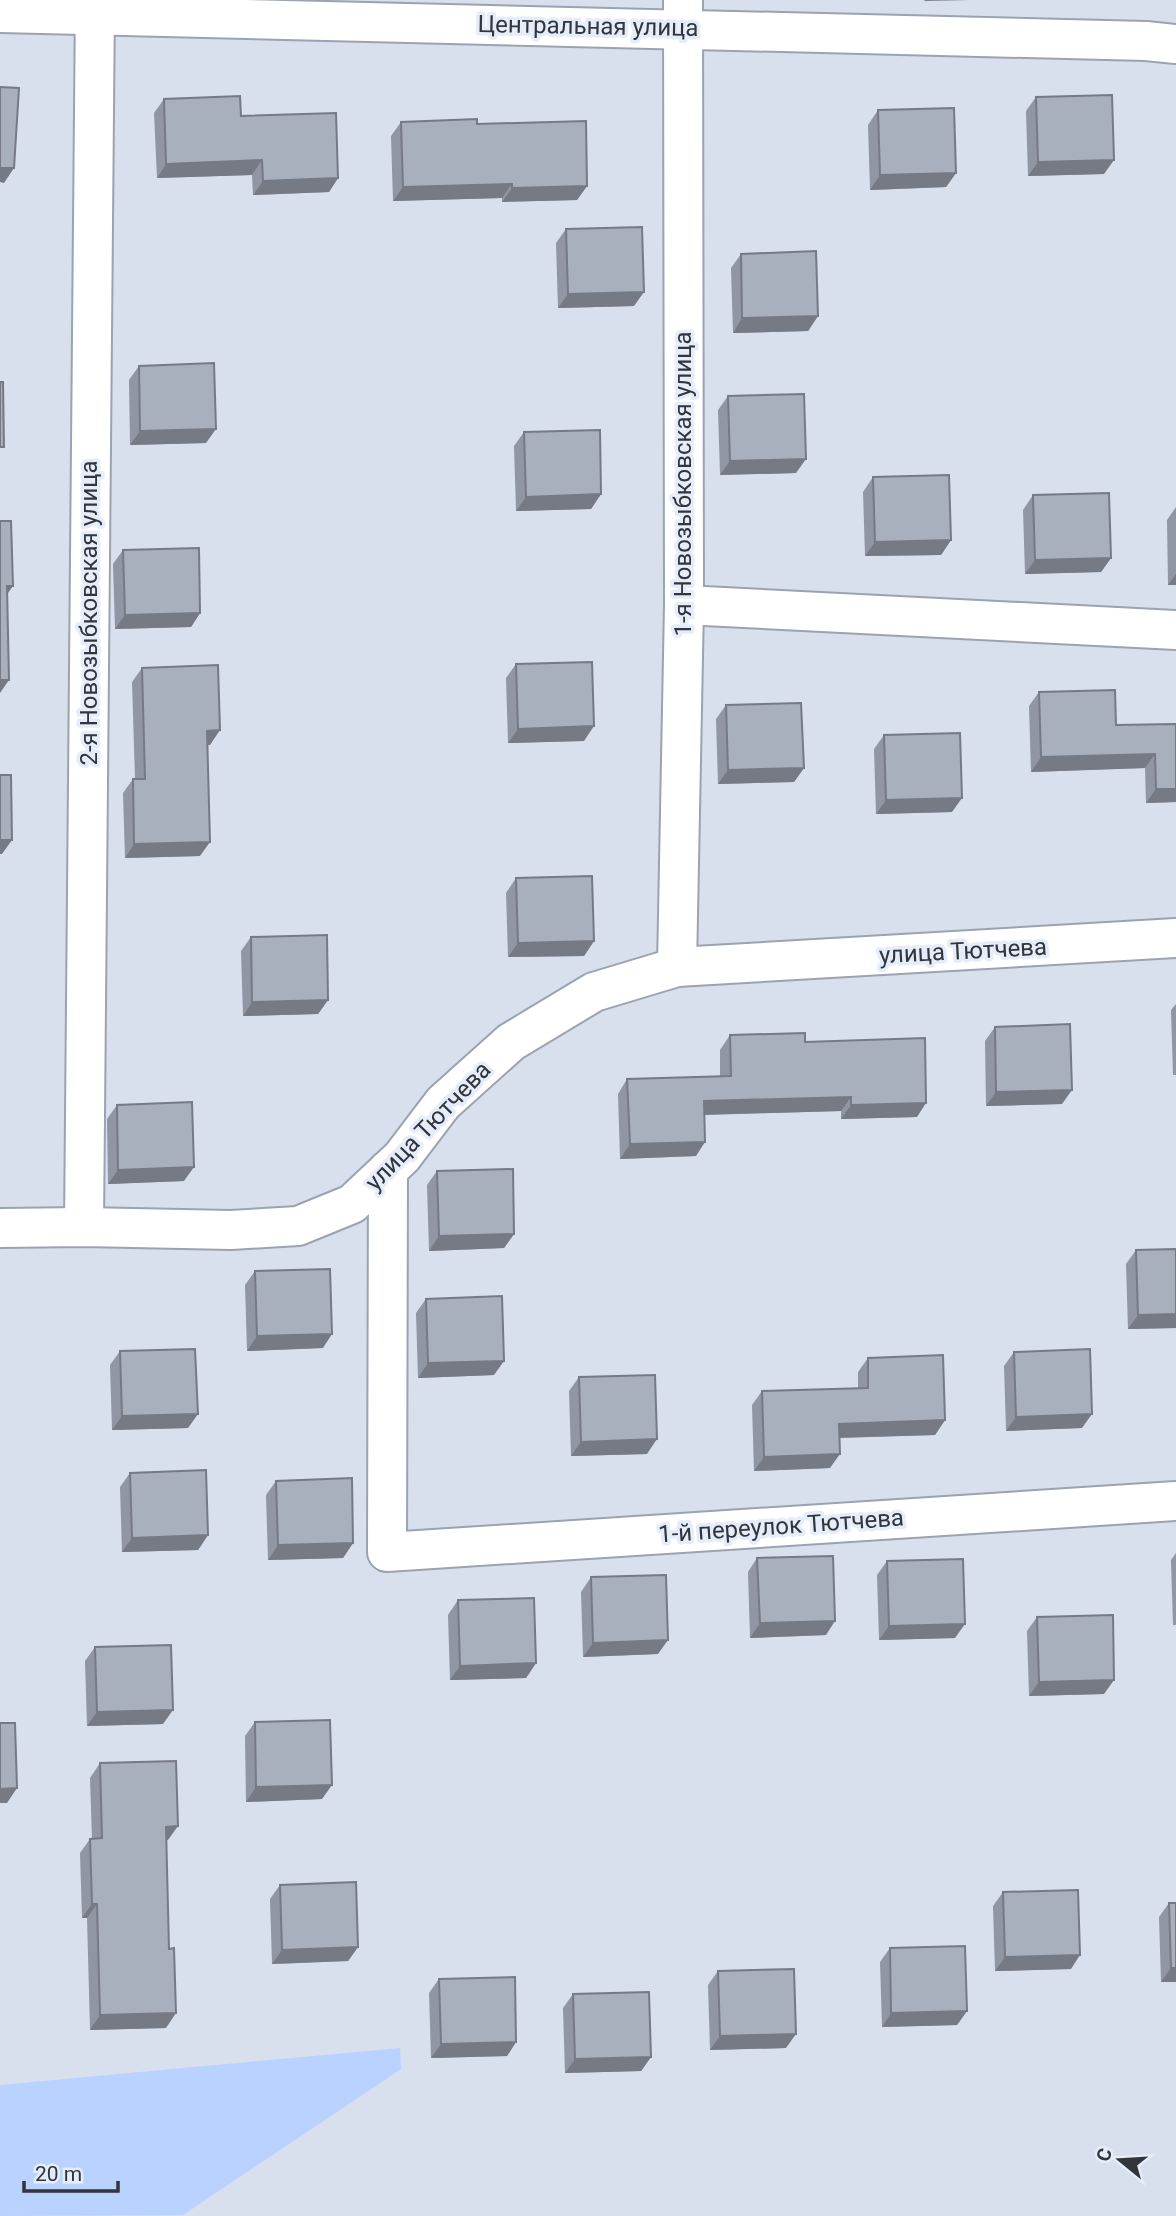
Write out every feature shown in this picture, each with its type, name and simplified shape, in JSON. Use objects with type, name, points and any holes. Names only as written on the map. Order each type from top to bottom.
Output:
[{"type":"street","name":"Центральная улица","points":[[0,13],[94,7],[682,14],[1176,44]]},
{"type":"street","name":"2-я Новозыбковская улица","points":[[83,1227],[94,7]]},
{"type":"street","name":"1-я Новозыбковская улица","points":[[677,967],[684,605],[682,14]]},
{"type":"street","points":[[684,605],[1176,630]]},
{"type":"street","name":"улица Тютчева","points":[[0,1228],[232,1230],[298,1226],[352,1204],[402,1157],[443,1103],[512,1042],[594,992],[677,967],[1176,938]]},
{"type":"street","name":"1-й переулок Тютчева","points":[[388,1170],[387,1552],[1176,1501]]},
{"type":"shaded area","points":[[400,2048],[401,2069],[183,2215],[0,2216],[0,2085]]},
{"type":"building","points":[[0,87],[19,88],[14,168],[0,168]]},
{"type":"building","points":[[1112,95],[1114,160],[1038,162],[1036,97]]},
{"type":"building","points":[[240,96],[241,116],[336,113],[338,178],[263,181],[262,160],[166,164],[164,99]]},
{"type":"building","points":[[954,108],[956,173],[880,175],[878,110]]},
{"type":"building","points":[[477,119],[477,124],[586,121],[587,186],[512,188],[512,184],[403,187],[401,122]]},
{"type":"building","points":[[642,227],[644,292],[568,294],[566,229]]},
{"type":"building","points":[[816,251],[818,316],[742,318],[741,254]]},
{"type":"building","points":[[214,363],[216,429],[140,431],[139,366]]},
{"type":"building","points":[[0,382],[3,382],[4,447],[0,447]]},
{"type":"building","points":[[804,394],[806,459],[730,461],[728,396]]},
{"type":"building","points":[[600,430],[601,494],[526,497],[524,432]]},
{"type":"building","points":[[949,475],[951,540],[875,542],[873,477]]},
{"type":"building","points":[[1109,493],[1111,558],[1035,560],[1033,495]]},
{"type":"building","points":[[0,521],[11,521],[13,586],[7,586],[9,680],[0,680]]},
{"type":"building","points":[[199,548],[200,613],[125,615],[123,550]]},
{"type":"building","points":[[592,662],[594,726],[518,729],[516,664]]},
{"type":"building","points":[[218,665],[220,730],[207,731],[210,842],[134,844],[133,779],[145,779],[142,668]]},
{"type":"building","points":[[1115,690],[1116,725],[1176,724],[1176,789],[1156,789],[1155,754],[1041,757],[1039,692]]},
{"type":"building","points":[[801,703],[804,768],[728,770],[726,705]]},
{"type":"building","points":[[960,733],[962,798],[886,800],[884,735]]},
{"type":"building","points":[[0,775],[11,775],[12,840],[0,840]]},
{"type":"building","points":[[592,876],[594,941],[518,943],[516,878]]},
{"type":"building","points":[[327,935],[328,1000],[252,1002],[251,937]]},
{"type":"building","points":[[1070,1024],[1072,1090],[996,1092],[995,1027]]},
{"type":"building","points":[[805,1033],[805,1042],[925,1038],[926,1103],[851,1105],[851,1097],[704,1101],[705,1142],[630,1144],[627,1079],[731,1076],[730,1035]]},
{"type":"building","points":[[192,1102],[194,1167],[118,1170],[117,1105]]},
{"type":"building","points":[[513,1169],[514,1234],[439,1236],[437,1171]]},
{"type":"building","points":[[1176,1249],[1176,1314],[1138,1315],[1136,1250]]},
{"type":"building","points":[[330,1269],[332,1334],[257,1336],[255,1271]]},
{"type":"building","points":[[502,1296],[504,1361],[428,1363],[426,1299]]},
{"type":"building","points":[[195,1349],[198,1414],[122,1416],[120,1351]]},
{"type":"building","points":[[1090,1349],[1092,1414],[1016,1417],[1014,1352]]},
{"type":"building","points":[[943,1355],[945,1420],[839,1424],[840,1454],[764,1457],[762,1391],[868,1388],[868,1358]]},
{"type":"building","points":[[655,1375],[657,1439],[581,1442],[579,1377]]},
{"type":"building","points":[[206,1470],[208,1535],[132,1538],[130,1473]]},
{"type":"building","points":[[352,1478],[353,1543],[278,1545],[276,1481]]},
{"type":"building","points":[[833,1556],[835,1621],[760,1623],[757,1558]]},
{"type":"building","points":[[963,1559],[965,1624],[889,1626],[887,1561]]},
{"type":"building","points":[[666,1575],[668,1640],[593,1643],[591,1577]]},
{"type":"building","points":[[534,1598],[536,1663],[460,1666],[458,1600]]},
{"type":"building","points":[[1113,1615],[1114,1680],[1039,1682],[1037,1617]]},
{"type":"building","points":[[171,1645],[173,1710],[97,1712],[95,1647]]},
{"type":"building","points":[[330,1720],[332,1785],[256,1787],[255,1722]]},
{"type":"building","points":[[0,1723],[15,1723],[17,1788],[0,1789]]},
{"type":"building","points":[[176,1761],[178,1826],[166,1827],[169,1949],[174,1948],[176,2013],[100,2015],[97,1904],[92,1904],[90,1839],[102,1838],[100,1763]]},
{"type":"building","points":[[356,1882],[358,1947],[282,1950],[280,1885]]},
{"type":"building","points":[[1078,1890],[1080,1955],[1005,1957],[1003,1892]]},
{"type":"building","points":[[1169,1903],[1176,1903],[1176,1968],[1171,1968]]},
{"type":"building","points":[[965,1946],[967,2011],[891,2013],[890,1948]]},
{"type":"building","points":[[794,1969],[796,2034],[720,2036],[718,1971]]},
{"type":"building","points":[[515,1977],[516,2042],[441,2044],[439,1979]]},
{"type":"building","points":[[649,1992],[651,2057],[575,2059],[573,1994]]}]
